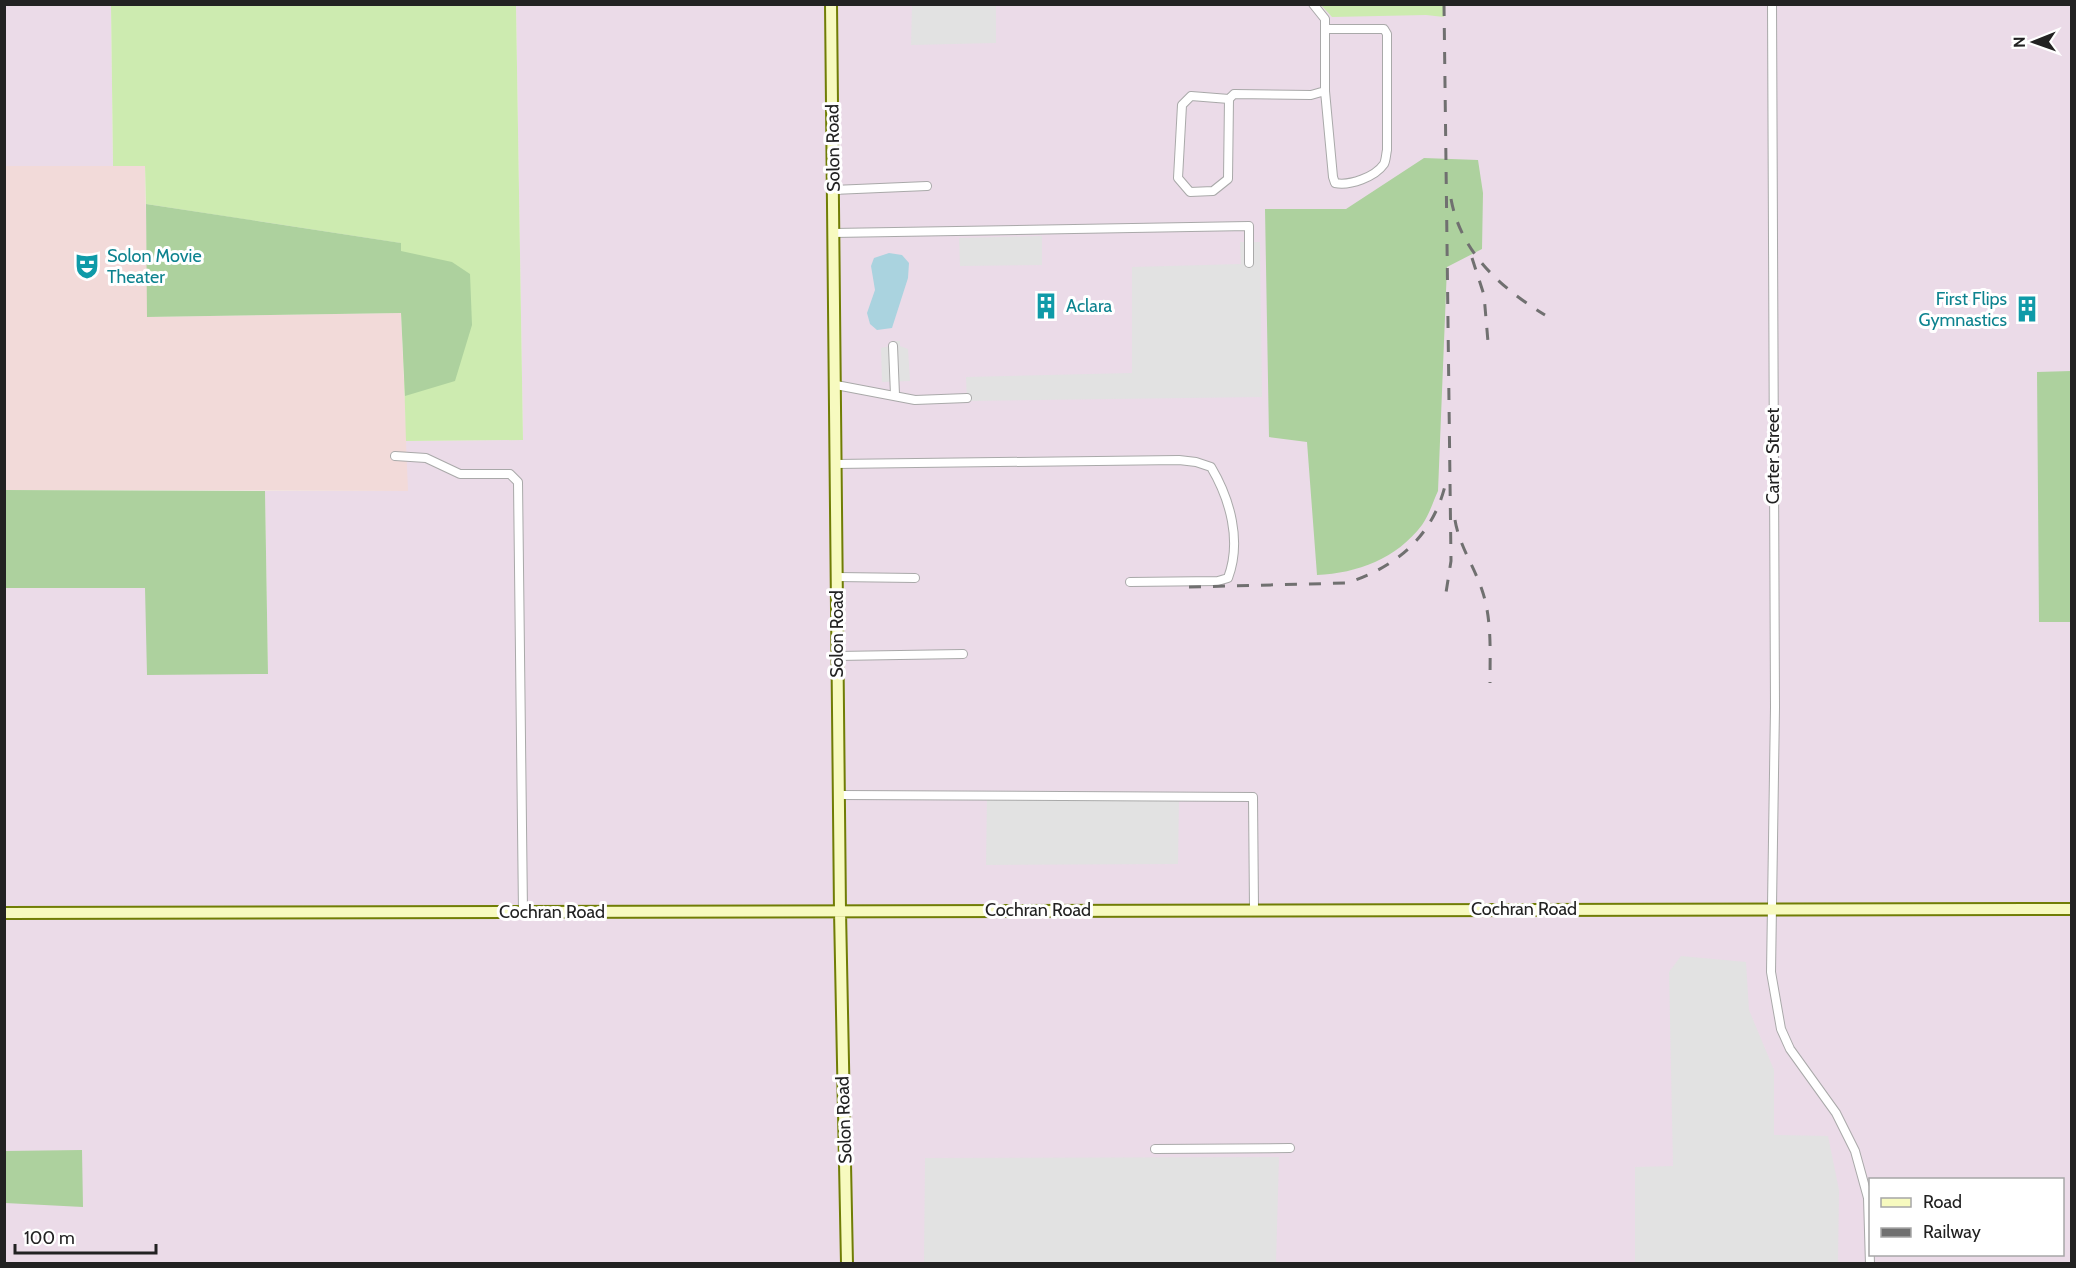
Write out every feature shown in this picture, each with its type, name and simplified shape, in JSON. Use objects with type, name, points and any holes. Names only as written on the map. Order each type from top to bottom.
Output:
[{"type":"street","name":"Solon Road","points":[[831,4],[840,911],[848,1263]]},
{"type":"street","points":[[1313,4],[1325,19],[1324,91],[1333,177],[1335,183],[1341,184],[1354,182],[1370,175],[1384,164],[1387,150],[1387,34],[1384,29],[1325,29]]},
{"type":"street","name":"Carter Street","points":[[1772,4],[1775,707],[1771,972],[1781,1029],[1801,1067],[1836,1113],[1855,1151],[1868,1198],[1869,1230]]},
{"type":"street","points":[[1229,99],[1191,96],[1179,112],[1179,178],[1190,192],[1213,191],[1228,179],[1229,99],[1234,94],[1311,95],[1324,91]]},
{"type":"street","points":[[833,190],[927,186]]},
{"type":"street","points":[[834,232],[1249,226],[1249,263]]},
{"type":"street","points":[[893,346],[895,395]]},
{"type":"street","points":[[836,385],[915,400],[967,398]]},
{"type":"street","points":[[395,456],[426,458],[460,474],[510,474],[518,482],[523,912]]},
{"type":"street","points":[[836,464],[1179,460],[1211,467],[1233,523],[1234,539],[1228,578],[1218,581],[1130,582]]},
{"type":"street","points":[[837,578],[915,578]]},
{"type":"street","points":[[837,656],[963,654]]},
{"type":"street","points":[[839,795],[1253,797],[1254,909]]},
{"type":"street","name":"Cochran Road","points":[[4,913],[2072,909]]},
{"type":"street","points":[[1155,1149],[1290,1148]]},
{"type":"shaded area","points":[[5,5],[111,5],[113,166],[5,166]]},
{"type":"shaded area","points":[[516,5],[2071,5],[2071,1263],[5,1263],[4,588],[146,588],[268,674],[265,491],[408,491],[406,441],[523,440]]},
{"type":"shaded area","points":[[912,5],[996,5],[996,43],[911,45]]},
{"type":"shaded area","points":[[5,166],[145,166],[148,317],[401,313],[409,491],[5,490]]},
{"type":"shaded area","points":[[1042,236],[1042,265],[960,266],[959,238]]},
{"type":"shaded area","points":[[1240,242],[1260,242],[1262,397],[967,401],[966,377],[1132,373],[1132,267],[1241,264]]},
{"type":"shaded area","points":[[891,341],[900,341],[900,346],[908,349],[910,381],[882,382],[881,348],[890,346]]},
{"type":"shaded area","points":[[987,796],[1179,797],[1178,864],[986,865]]},
{"type":"shaded area","points":[[1681,956],[1746,962],[1749,1010],[1774,1070],[1774,1135],[1828,1136],[1839,1190],[1838,1263],[1635,1263],[1635,1167],[1673,1166],[1669,972]]},
{"type":"shaded area","points":[[1279,1157],[1276,1263],[924,1263],[925,1158]]},
{"type":"green space","points":[[111,5],[516,5],[523,440],[406,441],[400,243],[146,204],[145,166],[113,166]]},
{"type":"green space","points":[[1321,5],[1444,5],[1444,17],[1426,15],[1332,17]]},
{"type":"green space","points":[[1424,158],[1478,160],[1483,193],[1482,249],[1447,267],[1438,491],[1422,525],[1400,547],[1375,562],[1361,567],[1317,575],[1307,442],[1269,437],[1265,209],[1346,209]]},
{"type":"green space","points":[[146,204],[401,243],[401,251],[452,262],[470,274],[472,325],[455,381],[405,396],[401,313],[147,317]]},
{"type":"green space","points":[[2071,371],[2071,622],[2039,622],[2037,372]]},
{"type":"green space","points":[[5,490],[265,491],[268,674],[147,675],[145,588],[5,588]]},
{"type":"green space","points":[[82,1150],[83,1207],[5,1203],[5,1151]]},
{"type":"water","points":[[889,253],[902,255],[909,263],[908,278],[892,328],[877,330],[870,324],[867,313],[875,290],[871,266],[874,258]]},
{"type":"railway","points":[[1444,4],[1451,561],[1445,599]]},
{"type":"railway","points":[[1451,199],[1464,236],[1485,267],[1513,293],[1545,315]]},
{"type":"railway","points":[[1472,258],[1484,295],[1488,342]]},
{"type":"railway","points":[[1189,587],[1347,583],[1365,576],[1396,559],[1410,548],[1431,520],[1445,486]]},
{"type":"railway","points":[[1455,520],[1485,601],[1490,635],[1490,683]]},
{"type":"place","name":"Solon Movie Theater","points":[[87,266]]},
{"type":"place","name":"Aclara","points":[[1046,306]]},
{"type":"place","name":"First Flips Gymnastics","points":[[2027,309]]}]
